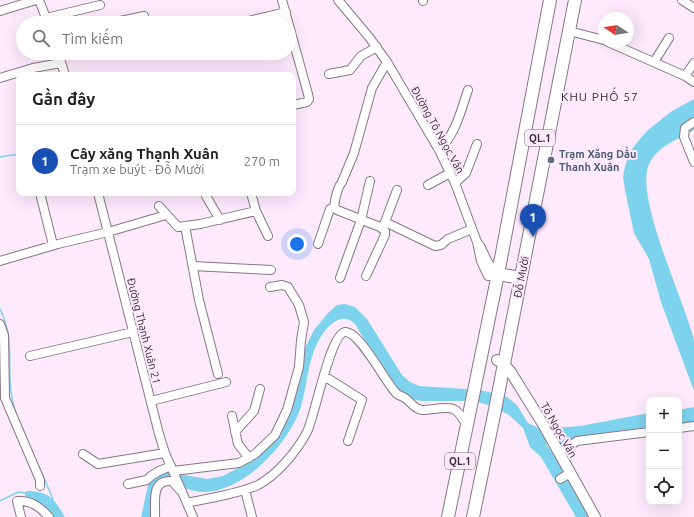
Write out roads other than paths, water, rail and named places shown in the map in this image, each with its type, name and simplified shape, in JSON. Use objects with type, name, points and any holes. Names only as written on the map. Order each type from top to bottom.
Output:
[{"type":"highway","name":"Đỗ Mười","points":[[487,386],[500,362],[505,276],[537,66],[550,0]]},
{"type":"highway","name":"Đỗ Mười","points":[[505,276],[558,0]]},
{"type":"highway","name":"Đỗ Mười","points":[[505,276],[568,0]]},
{"type":"highway","name":"Đỗ Mười","points":[[487,386],[497,294],[505,276],[569,31],[575,0]]},
{"type":"highway","name":"QL.1","points":[[466,517],[487,386]]},
{"type":"highway","name":"QL.1","points":[[448,517],[467,426],[483,408]]},
{"type":"highway","name":"QL.1","points":[[456,517],[483,408]]},
{"type":"highway","name":"QL.1","points":[[473,517],[483,408]]},
{"type":"main road","name":"Tô Ngọc Vân","points":[[500,362],[543,424],[569,474],[595,517]]},
{"type":"street","points":[[0,11],[36,0]]},
{"type":"street","points":[[39,0],[45,16]]},
{"type":"street","points":[[282,0],[287,16]]},
{"type":"street","name":"Đường Tô Ngọc Vân","points":[[338,0],[387,62],[439,150],[455,184],[476,242],[480,246],[489,264],[505,276]]},
{"type":"street","points":[[682,0],[694,8]]},
{"type":"street","points":[[64,16],[100,5]]},
{"type":"street","points":[[269,16],[286,12]]},
{"type":"street","points":[[569,31],[598,38]]},
{"type":"street","points":[[654,62],[669,38]]},
{"type":"street","points":[[329,74],[350,70],[362,56],[377,48]]},
{"type":"street","points":[[622,48],[685,76],[694,82]]},
{"type":"street","points":[[296,50],[309,99],[307,102],[296,104]]},
{"type":"street","points":[[60,60],[63,72]]},
{"type":"street","points":[[334,207],[334,200],[354,152],[372,88],[387,62]]},
{"type":"street","points":[[20,72],[61,63]]},
{"type":"street","points":[[685,76],[694,63]]},
{"type":"street","points":[[0,78],[16,73]]},
{"type":"street","points":[[439,150],[446,143],[453,132],[468,90]]},
{"type":"street","points":[[694,122],[684,128],[684,137],[694,162]]},
{"type":"street","points":[[455,184],[466,173],[477,144]]},
{"type":"street","points":[[428,186],[450,173]]},
{"type":"street","points":[[340,278],[361,220],[370,181]]},
{"type":"street","points":[[366,276],[385,235],[383,224],[397,190]]},
{"type":"street","points":[[41,196],[53,245]]},
{"type":"street","name":"Đường Thạnh Xuân 21","points":[[99,196],[165,453],[185,497]]},
{"type":"street","points":[[206,196],[220,220]]},
{"type":"street","points":[[252,196],[256,211],[268,236]]},
{"type":"street","points":[[159,206],[178,227],[220,220],[256,211]]},
{"type":"street","points":[[334,207],[337,210],[361,220],[383,224],[434,246],[472,229]]},
{"type":"street","points":[[318,244],[330,209],[334,207]]},
{"type":"street","points":[[0,261],[53,245],[108,232],[166,215]]},
{"type":"street","points":[[185,226],[199,300],[218,374]]},
{"type":"street","points":[[193,266],[271,270]]},
{"type":"street","points":[[128,484],[147,480],[159,470],[239,463],[249,458],[265,446],[275,435],[287,410],[299,367],[304,322],[298,305],[288,287],[282,285],[270,287]]},
{"type":"street","points":[[0,324],[4,335],[5,398],[40,480],[40,486]]},
{"type":"street","points":[[30,356],[134,332]]},
{"type":"street","points":[[185,497],[245,490],[268,479],[297,448],[308,431],[316,408],[329,356],[340,335],[344,332],[350,333],[356,337],[399,396],[404,398],[414,407],[423,410],[448,407],[454,408],[459,412],[467,426]]},
{"type":"street","points":[[324,376],[362,400],[348,441]]},
{"type":"street","points":[[151,401],[226,382]]},
{"type":"street","points":[[235,432],[254,411],[260,389]]},
{"type":"street","points":[[232,416],[239,447],[249,458]]},
{"type":"street","points":[[682,428],[694,426]]},
{"type":"street","points":[[557,450],[587,438],[646,432]]},
{"type":"street","points":[[83,454],[98,464],[165,453]]},
{"type":"street","points":[[560,479],[569,474]]},
{"type":"street","points":[[155,517],[156,493],[158,485],[164,481],[172,482],[185,497],[193,517]]},
{"type":"street","points":[[245,490],[252,517]]},
{"type":"street","points":[[21,517],[17,502],[22,501],[29,502],[40,507],[49,517]]},
{"type":"water","points":[[694,99],[694,130],[663,147],[653,157],[649,164],[646,179],[648,200],[654,224],[694,340],[694,391],[661,302],[649,259],[634,233],[623,177],[629,153],[648,130],[672,111]]},
{"type":"water","points":[[345,304],[355,307],[367,319],[402,375],[410,382],[419,386],[481,390],[507,397],[517,405],[528,423],[541,429],[580,426],[646,414],[646,427],[574,437],[567,444],[546,444],[574,484],[591,517],[576,517],[541,457],[530,447],[523,428],[509,415],[485,404],[472,401],[421,401],[407,398],[393,388],[355,324],[349,320],[343,319],[333,323],[320,339],[314,351],[297,418],[278,447],[265,461],[236,483],[221,489],[206,492],[185,488],[165,480],[153,491],[150,517],[141,517],[149,481],[162,473],[168,472],[207,479],[223,476],[245,464],[275,435],[306,346],[314,330],[328,313],[337,305]]},
{"type":"water","points":[[694,407],[694,422],[682,424],[682,409]]},
{"type":"water","points":[[28,491],[47,495],[55,501],[65,517],[54,517],[40,503],[25,496],[25,492]]},
{"type":"waterway","points":[[0,157],[16,154]]},
{"type":"waterway","points":[[0,309],[5,320],[9,341],[11,392],[17,416]]},
{"type":"waterway","points":[[40,469],[53,499]]},
{"type":"waterway","points":[[0,501],[18,492],[25,493]]},
{"type":"place","name":"Trạm Xăng Dầu Thanh Xuân","points":[[551,160]]},
{"type":"place","name":"Cây xăng Thạnh Xuân","points":[[533,237]]},
{"type":"district","name":"KHU PHỐ 57","points":[[600,97]]}]
